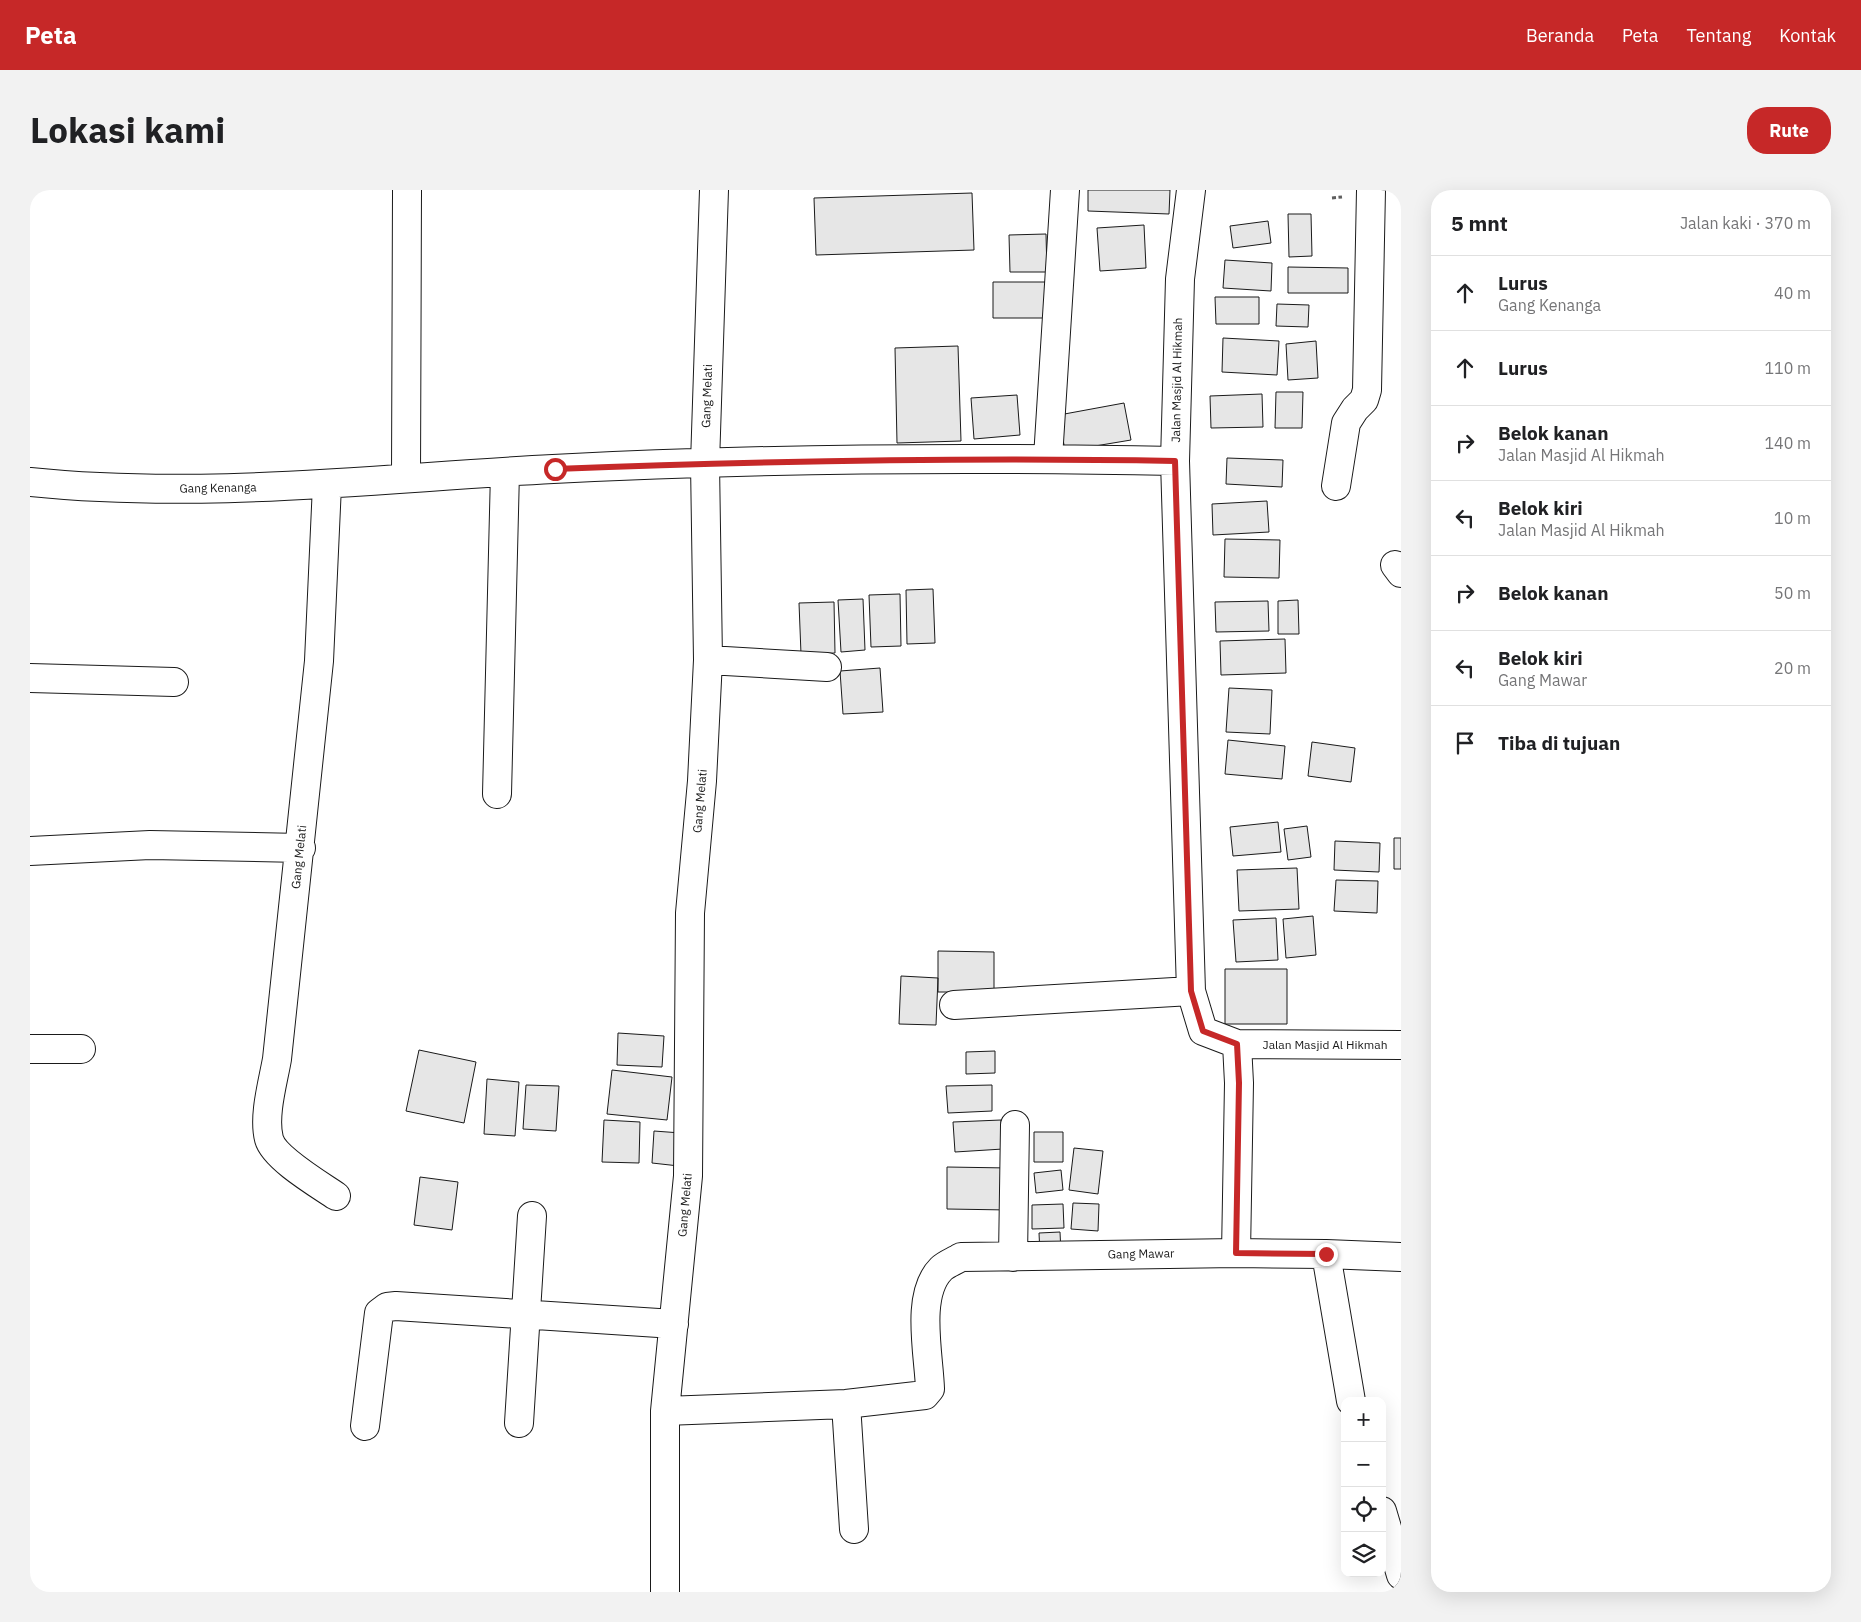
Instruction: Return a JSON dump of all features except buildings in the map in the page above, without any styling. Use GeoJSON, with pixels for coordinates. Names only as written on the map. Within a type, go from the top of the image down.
{"type":"FeatureCollection","features":[{"type":"Feature","properties":{"kind":"street"},"geometry":{"type":"LineString","coordinates":[[406,477],[407,190]]}},
{"type":"Feature","properties":{"kind":"street","name":"Gang Melati"},"geometry":{"type":"LineString","coordinates":[[665,1592],[665,1411],[688,1176],[690,913],[702,781],[708,660],[705,464],[714,190]]}},
{"type":"Feature","properties":{"kind":"street"},"geometry":{"type":"LineString","coordinates":[[1048,458],[1064,190]]}},
{"type":"Feature","properties":{"kind":"street","name":"Jalan Masjid Al Hikmah"},"geometry":{"type":"LineString","coordinates":[[1191,190],[1180,279],[1175,461],[1191,991],[1203,1031],[1237,1044],[1401,1045]]}},
{"type":"Feature","properties":{"kind":"street"},"geometry":{"type":"LineString","coordinates":[[1336,486],[1346,423],[1355,409],[1364,400],[1366,390],[1370,190]]}},
{"type":"Feature","properties":{"kind":"street","name":"Gang Kenanga"},"geometry":{"type":"LineString","coordinates":[[30,482],[71,486],[188,490],[327,485],[406,477],[505,472],[705,464],[1048,458],[1175,461]]}},
{"type":"Feature","properties":{"kind":"street"},"geometry":{"type":"LineString","coordinates":[[497,794],[505,472]]}},
{"type":"Feature","properties":{"kind":"street","name":"Gang Melati"},"geometry":{"type":"LineString","coordinates":[[327,485],[319,661],[301,848],[277,1059],[268,1105],[269,1140],[296,1170],[336,1196]]}},
{"type":"Feature","properties":{"kind":"street"},"geometry":{"type":"LineString","coordinates":[[708,660],[828,667]]}},
{"type":"Feature","properties":{"kind":"street"},"geometry":{"type":"LineString","coordinates":[[30,678],[174,682]]}},
{"type":"Feature","properties":{"kind":"street"},"geometry":{"type":"LineString","coordinates":[[30,851],[150,845],[301,848]]}},
{"type":"Feature","properties":{"kind":"street"},"geometry":{"type":"LineString","coordinates":[[954,1005],[1191,991]]}},
{"type":"Feature","properties":{"kind":"street"},"geometry":{"type":"LineString","coordinates":[[1236,1253],[1239,1083],[1237,1044]]}},
{"type":"Feature","properties":{"kind":"street"},"geometry":{"type":"LineString","coordinates":[[30,1049],[81,1049]]}},
{"type":"Feature","properties":{"kind":"street"},"geometry":{"type":"LineString","coordinates":[[1013,1257],[1015,1125]]}},
{"type":"Feature","properties":{"kind":"street"},"geometry":{"type":"LineString","coordinates":[[519,1423],[524,1315],[532,1216]]}},
{"type":"Feature","properties":{"kind":"street","name":"Gang Mawar"},"geometry":{"type":"LineString","coordinates":[[665,1411],[846,1404],[925,1395],[930,1389],[925,1301],[932,1282],[941,1269],[961,1257],[1236,1253],[1326,1254],[1401,1258]]}},
{"type":"Feature","properties":{"kind":"street"},"geometry":{"type":"LineString","coordinates":[[1326,1254],[1350,1397]]}},
{"type":"Feature","properties":{"kind":"street"},"geometry":{"type":"LineString","coordinates":[[365,1426],[379,1312],[387,1307],[396,1306],[674,1324]]}},
{"type":"Feature","properties":{"kind":"street"},"geometry":{"type":"LineString","coordinates":[[846,1404],[854,1529]]}},
{"type":"Feature","properties":{"kind":"street"},"geometry":{"type":"LineString","coordinates":[[1386,1525],[1401,1575]]}},
{"type":"Feature","properties":{"kind":"route"},"geometry":{"type":"LineString","coordinates":[[555,469],[705,464],[1048,458],[1175,461],[1187,800],[1191,991],[1203,1031],[1213,1037],[1237,1044],[1239,1083],[1236,1253],[1326,1254]]}}]}
